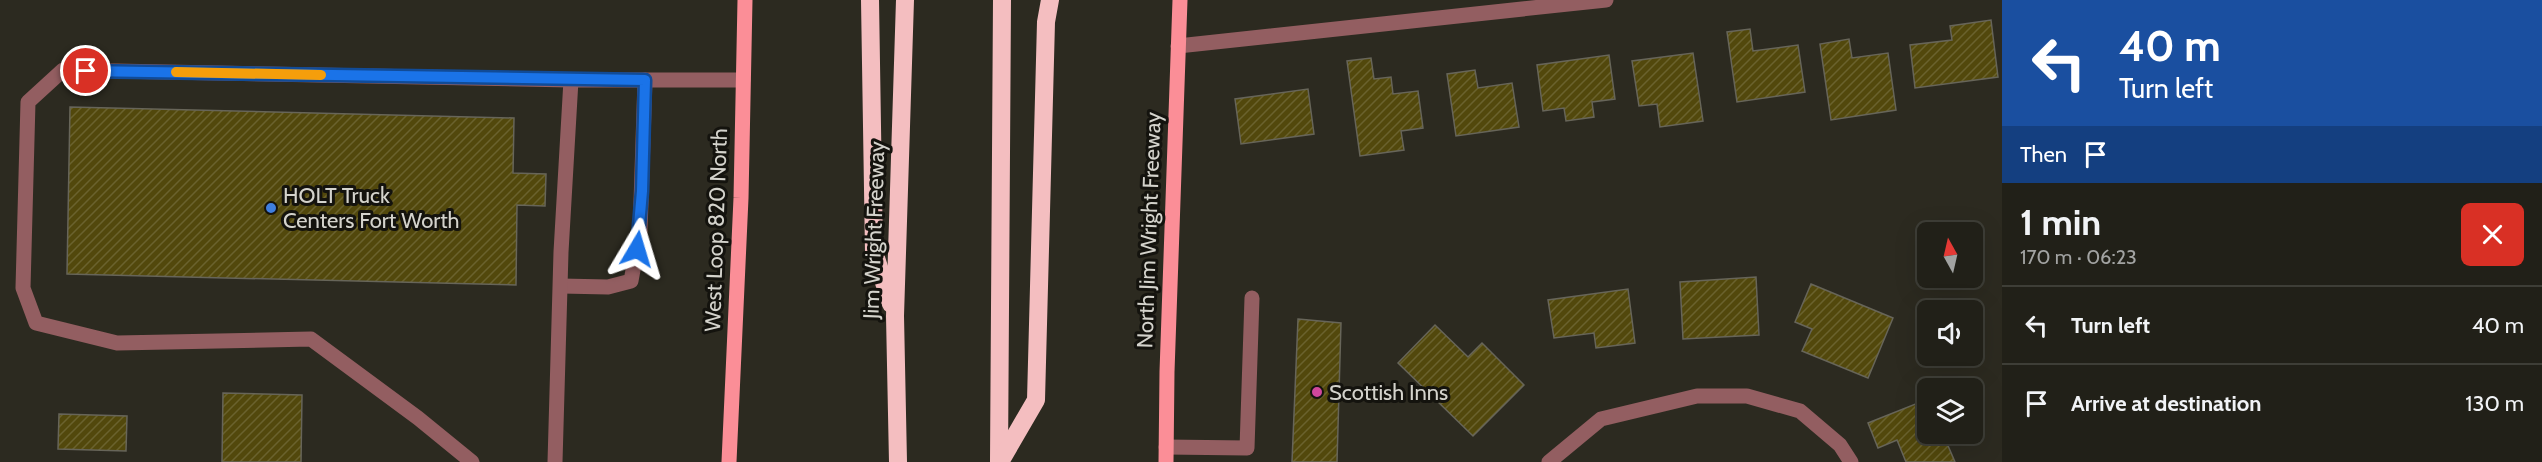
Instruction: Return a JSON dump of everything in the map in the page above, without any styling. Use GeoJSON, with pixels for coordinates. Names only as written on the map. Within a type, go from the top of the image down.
{"type":"FeatureCollection","features":[{"type":"Feature","properties":{"kind":"highway"},"geometry":{"type":"LineString","coordinates":[[870,0],[874,252],[895,316]]}},
{"type":"Feature","properties":{"kind":"highway","name":"Jim Wright Freeway"},"geometry":{"type":"LineString","coordinates":[[898,462],[895,316],[905,0]]}},
{"type":"Feature","properties":{"kind":"highway"},"geometry":{"type":"LineString","coordinates":[[999,462],[1002,0]]}},
{"type":"Feature","properties":{"kind":"highway"},"geometry":{"type":"LineString","coordinates":[[999,462],[1036,400],[1046,34],[1050,0]]}},
{"type":"Feature","properties":{"kind":"main road","name":"West Loop 820 North"},"geometry":{"type":"LineString","coordinates":[[729,462],[741,198],[745,0]]}},
{"type":"Feature","properties":{"kind":"main road","name":"North Jim Wright Freeway"},"geometry":{"type":"LineString","coordinates":[[1166,454],[1180,0]]}},
{"type":"Feature","properties":{"kind":"street"},"geometry":{"type":"LineString","coordinates":[[1178,46],[1606,0]]}},
{"type":"Feature","properties":{"kind":"street"},"geometry":{"type":"LineString","coordinates":[[472,462],[418,418],[311,339],[117,344],[36,323],[23,288],[28,102],[63,70],[571,80],[743,80]]}},
{"type":"Feature","properties":{"kind":"street"},"geometry":{"type":"LineString","coordinates":[[555,462],[571,80]]}},
{"type":"Feature","properties":{"kind":"street"},"geometry":{"type":"LineString","coordinates":[[561,286],[608,287],[630,281],[640,232],[645,80]]}},
{"type":"Feature","properties":{"kind":"street"},"geometry":{"type":"LineString","coordinates":[[1166,454],[1247,455],[1252,298]]}},
{"type":"Feature","properties":{"kind":"street"},"geometry":{"type":"LineString","coordinates":[[1549,462],[1601,419],[1697,396],[1747,396],[1800,411],[1840,445],[1851,462]]}},
{"type":"Feature","properties":{"kind":"building"},"geometry":{"type":"Polygon","coordinates":[[[1991,20],[1998,77],[1915,88],[1910,45],[1952,40],[1950,26],[1991,20]]]}},
{"type":"Feature","properties":{"kind":"building"},"geometry":{"type":"Polygon","coordinates":[[[1750,29],[1753,51],[1798,45],[1805,92],[1737,102],[1727,32],[1750,29]]]}},
{"type":"Feature","properties":{"kind":"building"},"geometry":{"type":"Polygon","coordinates":[[[1849,39],[1852,58],[1888,53],[1896,110],[1831,120],[1820,44],[1849,39]]]}},
{"type":"Feature","properties":{"kind":"building"},"geometry":{"type":"Polygon","coordinates":[[[1693,53],[1703,121],[1660,127],[1657,104],[1639,106],[1632,61],[1693,53]]]}},
{"type":"Feature","properties":{"kind":"building"},"geometry":{"type":"Polygon","coordinates":[[[1609,55],[1615,99],[1592,102],[1594,117],[1566,121],[1564,108],[1543,111],[1537,65],[1609,55]]]}},
{"type":"Feature","properties":{"kind":"building"},"geometry":{"type":"Polygon","coordinates":[[[1371,58],[1374,79],[1391,77],[1393,94],[1418,91],[1423,128],[1401,131],[1404,150],[1360,156],[1347,61],[1371,58]]]}},
{"type":"Feature","properties":{"kind":"building"},"geometry":{"type":"Polygon","coordinates":[[[1475,70],[1478,88],[1512,83],[1519,127],[1456,136],[1447,74],[1475,70]]]}},
{"type":"Feature","properties":{"kind":"building"},"geometry":{"type":"Polygon","coordinates":[[[1308,89],[1314,134],[1241,144],[1235,99],[1308,89]]]}},
{"type":"Feature","properties":{"kind":"building"},"geometry":{"type":"Polygon","coordinates":[[[70,107],[514,118],[513,173],[546,174],[545,206],[517,205],[516,285],[67,274],[70,107]]]}},
{"type":"Feature","properties":{"kind":"building"},"geometry":{"type":"Polygon","coordinates":[[[1756,277],[1759,335],[1683,339],[1680,282],[1756,277]]]}},
{"type":"Feature","properties":{"kind":"building"},"geometry":{"type":"Polygon","coordinates":[[[1811,284],[1893,318],[1868,378],[1802,351],[1812,329],[1795,322],[1811,284]]]}},
{"type":"Feature","properties":{"kind":"building"},"geometry":{"type":"Polygon","coordinates":[[[1628,289],[1635,343],[1596,348],[1594,333],[1554,338],[1548,300],[1628,289]]]}},
{"type":"Feature","properties":{"kind":"building","name":"Scottish Inns"},"geometry":{"type":"Polygon","coordinates":[[[1298,319],[1341,323],[1337,462],[1292,462],[1298,319]]]}},
{"type":"Feature","properties":{"kind":"building"},"geometry":{"type":"Polygon","coordinates":[[[1435,325],[1468,357],[1482,343],[1524,385],[1473,436],[1398,363],[1435,325]]]}},
{"type":"Feature","properties":{"kind":"building"},"geometry":{"type":"Polygon","coordinates":[[[223,393],[302,395],[301,462],[222,462],[223,393]]]}},
{"type":"Feature","properties":{"kind":"building"},"geometry":{"type":"Polygon","coordinates":[[[1917,403],[1917,444],[1947,444],[1955,462],[1906,462],[1897,440],[1878,448],[1868,423],[1917,403]]]}},
{"type":"Feature","properties":{"kind":"building"},"geometry":{"type":"Polygon","coordinates":[[[59,414],[127,416],[126,451],[58,449],[59,414]]]}},
{"type":"Feature","properties":{"kind":"slow traffic"},"geometry":{"type":"LineString","coordinates":[[176,72],[321,75]]}},
{"type":"Feature","properties":{"kind":"place","name":"HOLT Truck Centers Fort Worth"},"geometry":{"type":"Point","coordinates":[271,208]}},
{"type":"Feature","properties":{"kind":"place","name":"Scottish Inns"},"geometry":{"type":"Point","coordinates":[1317,392]}},
{"type":"Feature","properties":{"kind":"route"},"geometry":{"type":"LineString","coordinates":[[86,71],[645,80],[642,191],[637,249]]}}]}
